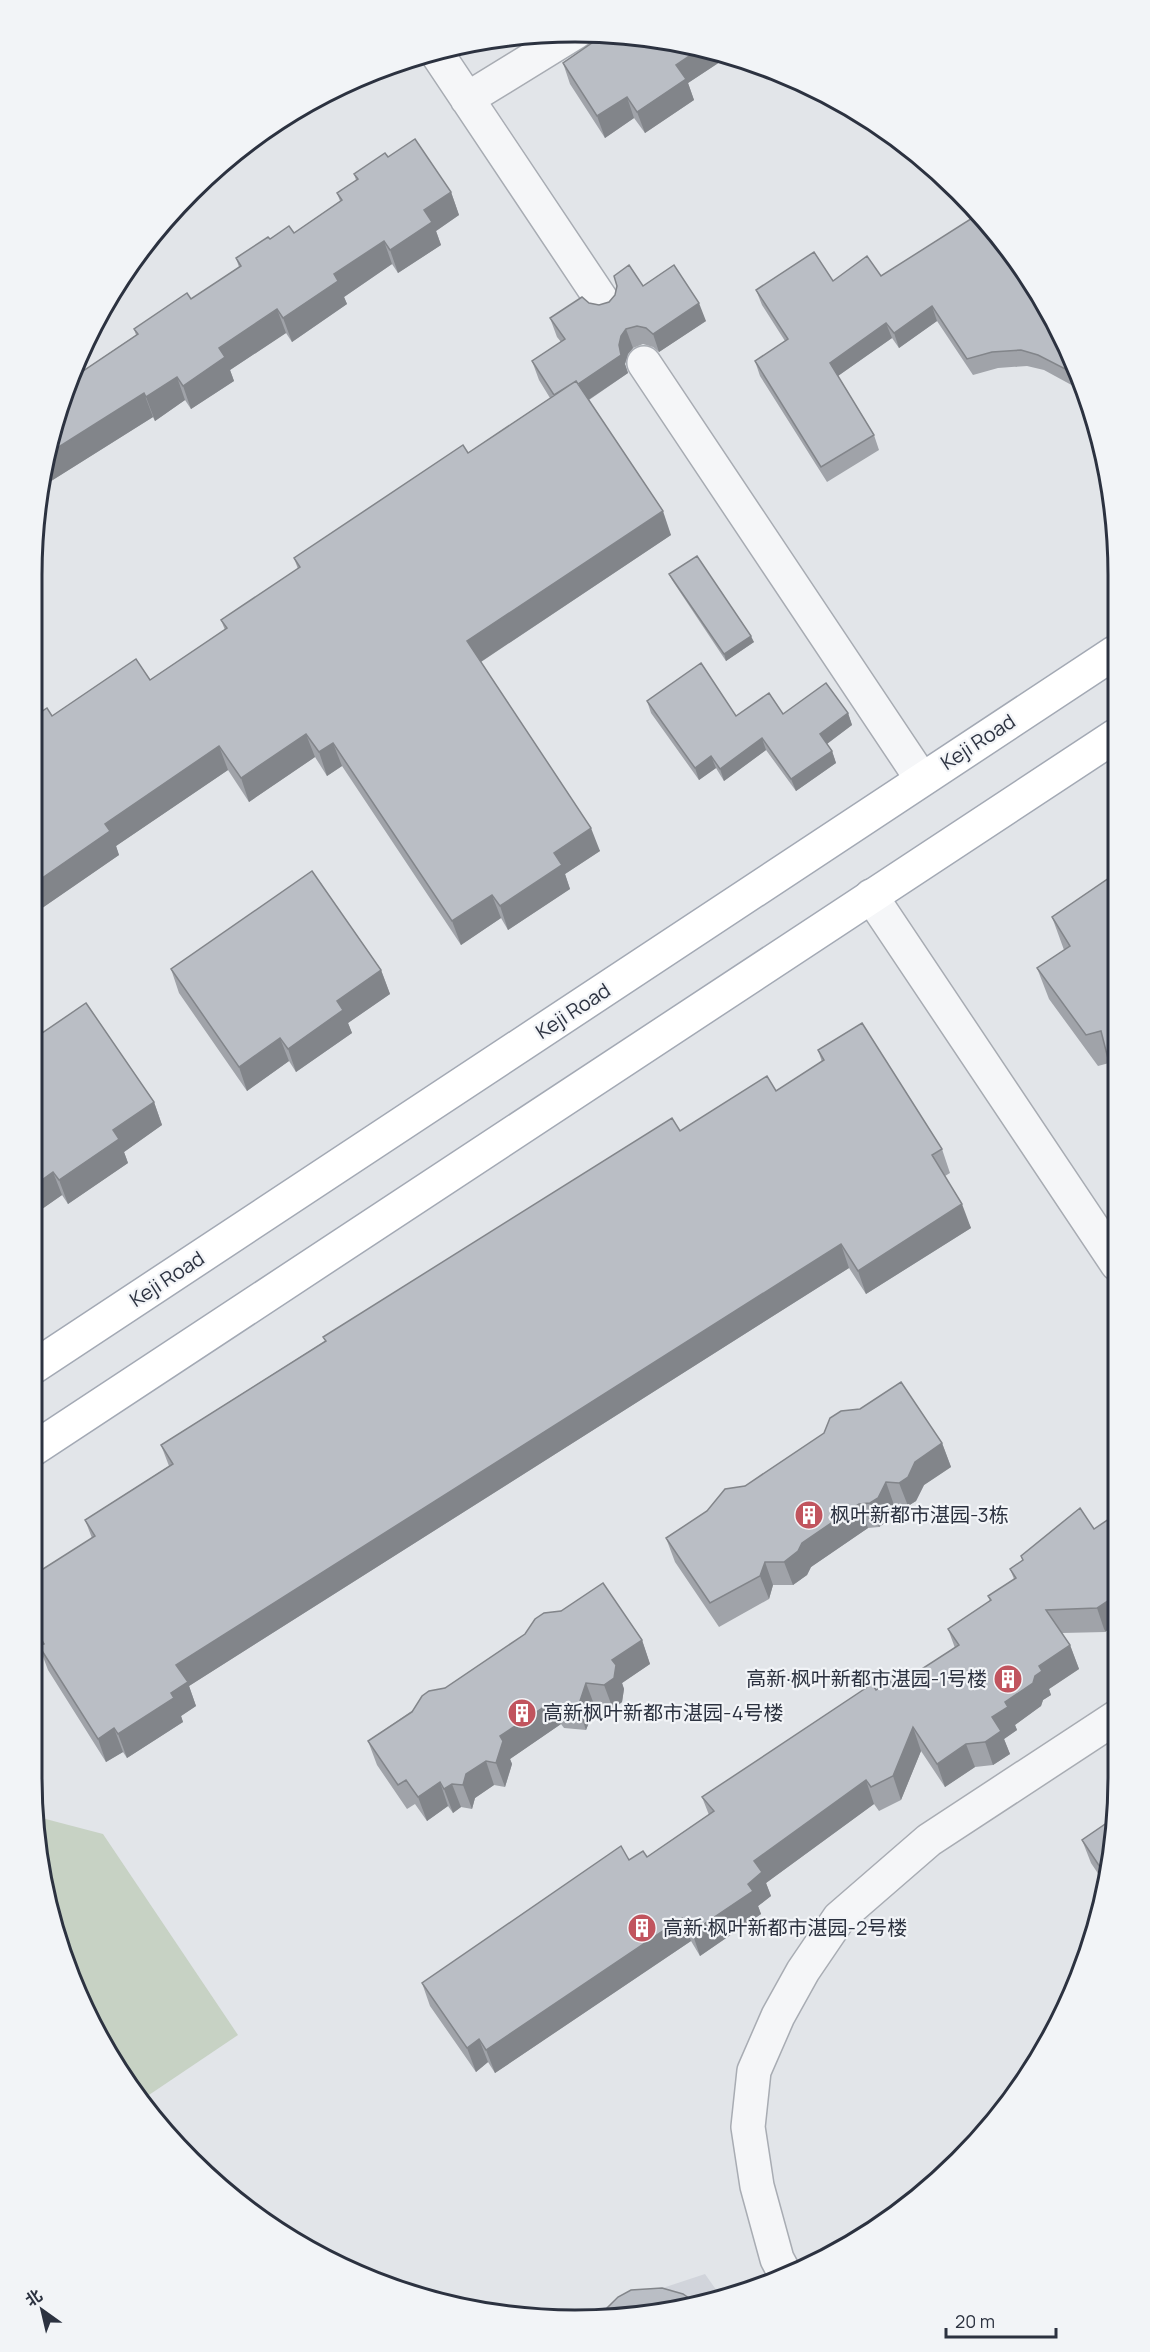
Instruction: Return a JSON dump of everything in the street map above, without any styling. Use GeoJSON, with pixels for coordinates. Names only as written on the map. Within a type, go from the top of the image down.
{"type":"FeatureCollection","features":[{"type":"Feature","properties":{"kind":"main road","name":"Keji Road"},"geometry":{"type":"LineString","coordinates":[[42,1361],[921,778],[1108,657]]}},
{"type":"Feature","properties":{"kind":"main road"},"geometry":{"type":"LineString","coordinates":[[42,1443],[1108,741]]}},
{"type":"Feature","properties":{"kind":"street"},"geometry":{"type":"LineString","coordinates":[[467,99],[559,42]]}},
{"type":"Feature","properties":{"kind":"street"},"geometry":{"type":"LineString","coordinates":[[441,59],[605,305]]}},
{"type":"Feature","properties":{"kind":"street"},"geometry":{"type":"LineString","coordinates":[[644,363],[921,778]]}},
{"type":"Feature","properties":{"kind":"street"},"geometry":{"type":"LineString","coordinates":[[871,896],[1108,1251]]}},
{"type":"Feature","properties":{"kind":"street"},"geometry":{"type":"LineString","coordinates":[[782,2268],[777,2259],[757,2186],[748,2127],[754,2071],[778,2016],[803,1971],[839,1918],[929,1840],[1108,1723]]}},
{"type":"Feature","properties":{"kind":"shaded area"},"geometry":{"type":"Polygon","coordinates":[[[705,2274],[717,2291],[679,2300],[598,2309],[705,2274]]]}},
{"type":"Feature","properties":{"kind":"green space"},"geometry":{"type":"Polygon","coordinates":[[[44,1819],[103,1834],[238,2035],[148,2096],[113,2044],[97,2013],[70,1948],[52,1881],[44,1819]]]}},
{"type":"Feature","properties":{"kind":"building"},"geometry":{"type":"Polygon","coordinates":[[[593,43],[645,47],[691,55],[676,65],[686,79],[637,112],[627,97],[597,116],[563,63],[593,43]]]}},
{"type":"Feature","properties":{"kind":"building"},"geometry":{"type":"Polygon","coordinates":[[[415,139],[451,192],[424,210],[432,222],[390,250],[384,241],[334,274],[338,281],[283,318],[277,309],[219,348],[225,357],[183,386],[177,377],[146,397],[144,393],[57,448],[70,404],[83,371],[138,334],[134,329],[187,293],[191,299],[241,266],[236,258],[289,226],[294,233],[342,200],[337,193],[358,179],[354,174],[385,153],[388,157],[415,139]]]}},
{"type":"Feature","properties":{"kind":"building"},"geometry":{"type":"Polygon","coordinates":[[[971,219],[998,251],[1037,308],[1066,370],[1038,355],[1021,350],[992,352],[967,359],[932,306],[894,333],[886,323],[830,363],[874,435],[821,467],[755,361],[788,339],[756,290],[814,252],[833,281],[867,256],[881,276],[971,219]]]}},
{"type":"Feature","properties":{"kind":"building"},"geometry":{"type":"Polygon","coordinates":[[[629,265],[643,286],[674,265],[699,303],[653,334],[646,328],[637,326],[626,329],[619,345],[621,355],[578,384],[576,381],[554,395],[532,361],[565,339],[550,318],[582,297],[589,303],[599,305],[609,302],[615,295],[617,286],[614,276],[629,265]]]}},
{"type":"Feature","properties":{"kind":"building"},"geometry":{"type":"Polygon","coordinates":[[[576,381],[663,511],[467,641],[591,828],[554,853],[562,865],[500,906],[492,895],[452,921],[333,743],[319,752],[306,734],[241,778],[219,746],[105,824],[110,831],[42,878],[42,711],[47,708],[52,716],[136,659],[150,680],[227,628],[221,620],[300,567],[294,558],[463,445],[468,453],[576,381]]]}},
{"type":"Feature","properties":{"kind":"building"},"geometry":{"type":"Polygon","coordinates":[[[697,556],[751,636],[724,654],[669,574],[697,556]]]}},
{"type":"Feature","properties":{"kind":"building"},"geometry":{"type":"Polygon","coordinates":[[[701,663],[736,716],[769,693],[783,714],[826,683],[848,713],[820,734],[832,751],[791,779],[762,738],[720,769],[711,756],[695,768],[647,701],[701,663]]]}},
{"type":"Feature","properties":{"kind":"building"},"geometry":{"type":"Polygon","coordinates":[[[312,871],[381,970],[337,1001],[343,1010],[288,1049],[280,1038],[239,1067],[171,969],[312,871]]]}},
{"type":"Feature","properties":{"kind":"building"},"geometry":{"type":"Polygon","coordinates":[[[1108,879],[1108,1059],[1101,1031],[1086,1035],[1037,968],[1070,946],[1052,917],[1108,879]]]}},
{"type":"Feature","properties":{"kind":"building"},"geometry":{"type":"Polygon","coordinates":[[[86,1003],[154,1102],[113,1130],[119,1139],[59,1180],[53,1172],[42,1180],[42,1033],[86,1003]]]}},
{"type":"Feature","properties":{"kind":"building"},"geometry":{"type":"Polygon","coordinates":[[[862,1023],[942,1149],[932,1155],[962,1204],[858,1271],[841,1244],[176,1665],[188,1682],[171,1693],[174,1698],[118,1734],[114,1728],[98,1739],[42,1651],[44,1644],[42,1641],[42,1570],[95,1536],[85,1520],[173,1464],[161,1445],[326,1341],[323,1337],[672,1118],[680,1131],[767,1076],[776,1091],[824,1060],[818,1050],[862,1023]]]}},
{"type":"Feature","properties":{"kind":"building","name":"枫叶新都市湛园-3栋"},"geometry":{"type":"Polygon","coordinates":[[[901,1382],[942,1443],[915,1462],[908,1477],[899,1483],[886,1482],[878,1498],[870,1503],[859,1504],[802,1543],[798,1551],[784,1562],[765,1562],[760,1576],[710,1603],[666,1538],[707,1511],[725,1489],[745,1486],[824,1433],[830,1418],[841,1411],[860,1409],[901,1382]]]}},
{"type":"Feature","properties":{"kind":"building"},"geometry":{"type":"Polygon","coordinates":[[[1080,1508],[1094,1529],[1108,1520],[1108,1601],[1097,1608],[1046,1610],[1070,1645],[1039,1666],[1042,1671],[1035,1676],[1033,1683],[1005,1702],[1008,1707],[992,1717],[1001,1731],[985,1742],[966,1744],[937,1764],[913,1727],[893,1776],[871,1787],[866,1780],[754,1861],[762,1872],[748,1884],[753,1891],[692,1932],[682,1918],[486,2050],[479,2039],[467,2048],[422,1983],[621,1846],[629,1860],[643,1851],[647,1857],[714,1811],[702,1797],[872,1684],[876,1690],[890,1681],[894,1687],[959,1645],[948,1629],[991,1600],[988,1596],[1016,1578],[1010,1569],[1023,1560],[1021,1556],[1080,1508]]]}},
{"type":"Feature","properties":{"kind":"building","name":"高新枫叶新都市湛园-4号楼"},"geometry":{"type":"Polygon","coordinates":[[[603,1583],[642,1640],[612,1660],[616,1665],[614,1678],[604,1685],[586,1683],[578,1707],[555,1704],[553,1701],[500,1736],[503,1741],[496,1763],[486,1761],[466,1774],[463,1785],[452,1784],[444,1789],[440,1782],[418,1797],[406,1780],[398,1785],[368,1741],[412,1712],[422,1696],[429,1691],[445,1688],[525,1634],[535,1619],[544,1613],[561,1611],[603,1583]]]}},
{"type":"Feature","properties":{"kind":"building"},"geometry":{"type":"Polygon","coordinates":[[[1106,1824],[1100,1867],[1082,1840],[1106,1824]]]}},
{"type":"Feature","properties":{"kind":"building"},"geometry":{"type":"Polygon","coordinates":[[[662,2288],[688,2298],[606,2309],[618,2297],[631,2290],[662,2288]]]}},
{"type":"Feature","properties":{"kind":"place","name":"枫叶新都市湛园-3栋"},"geometry":{"type":"Point","coordinates":[809,1515]}},
{"type":"Feature","properties":{"kind":"place","name":"高新·枫叶新都市湛园-1号楼"},"geometry":{"type":"Point","coordinates":[1008,1679]}},
{"type":"Feature","properties":{"kind":"place","name":"高新枫叶新都市湛园-4号楼"},"geometry":{"type":"Point","coordinates":[522,1713]}},
{"type":"Feature","properties":{"kind":"place","name":"高新·枫叶新都市湛园-2号楼"},"geometry":{"type":"Point","coordinates":[642,1928]}}]}
